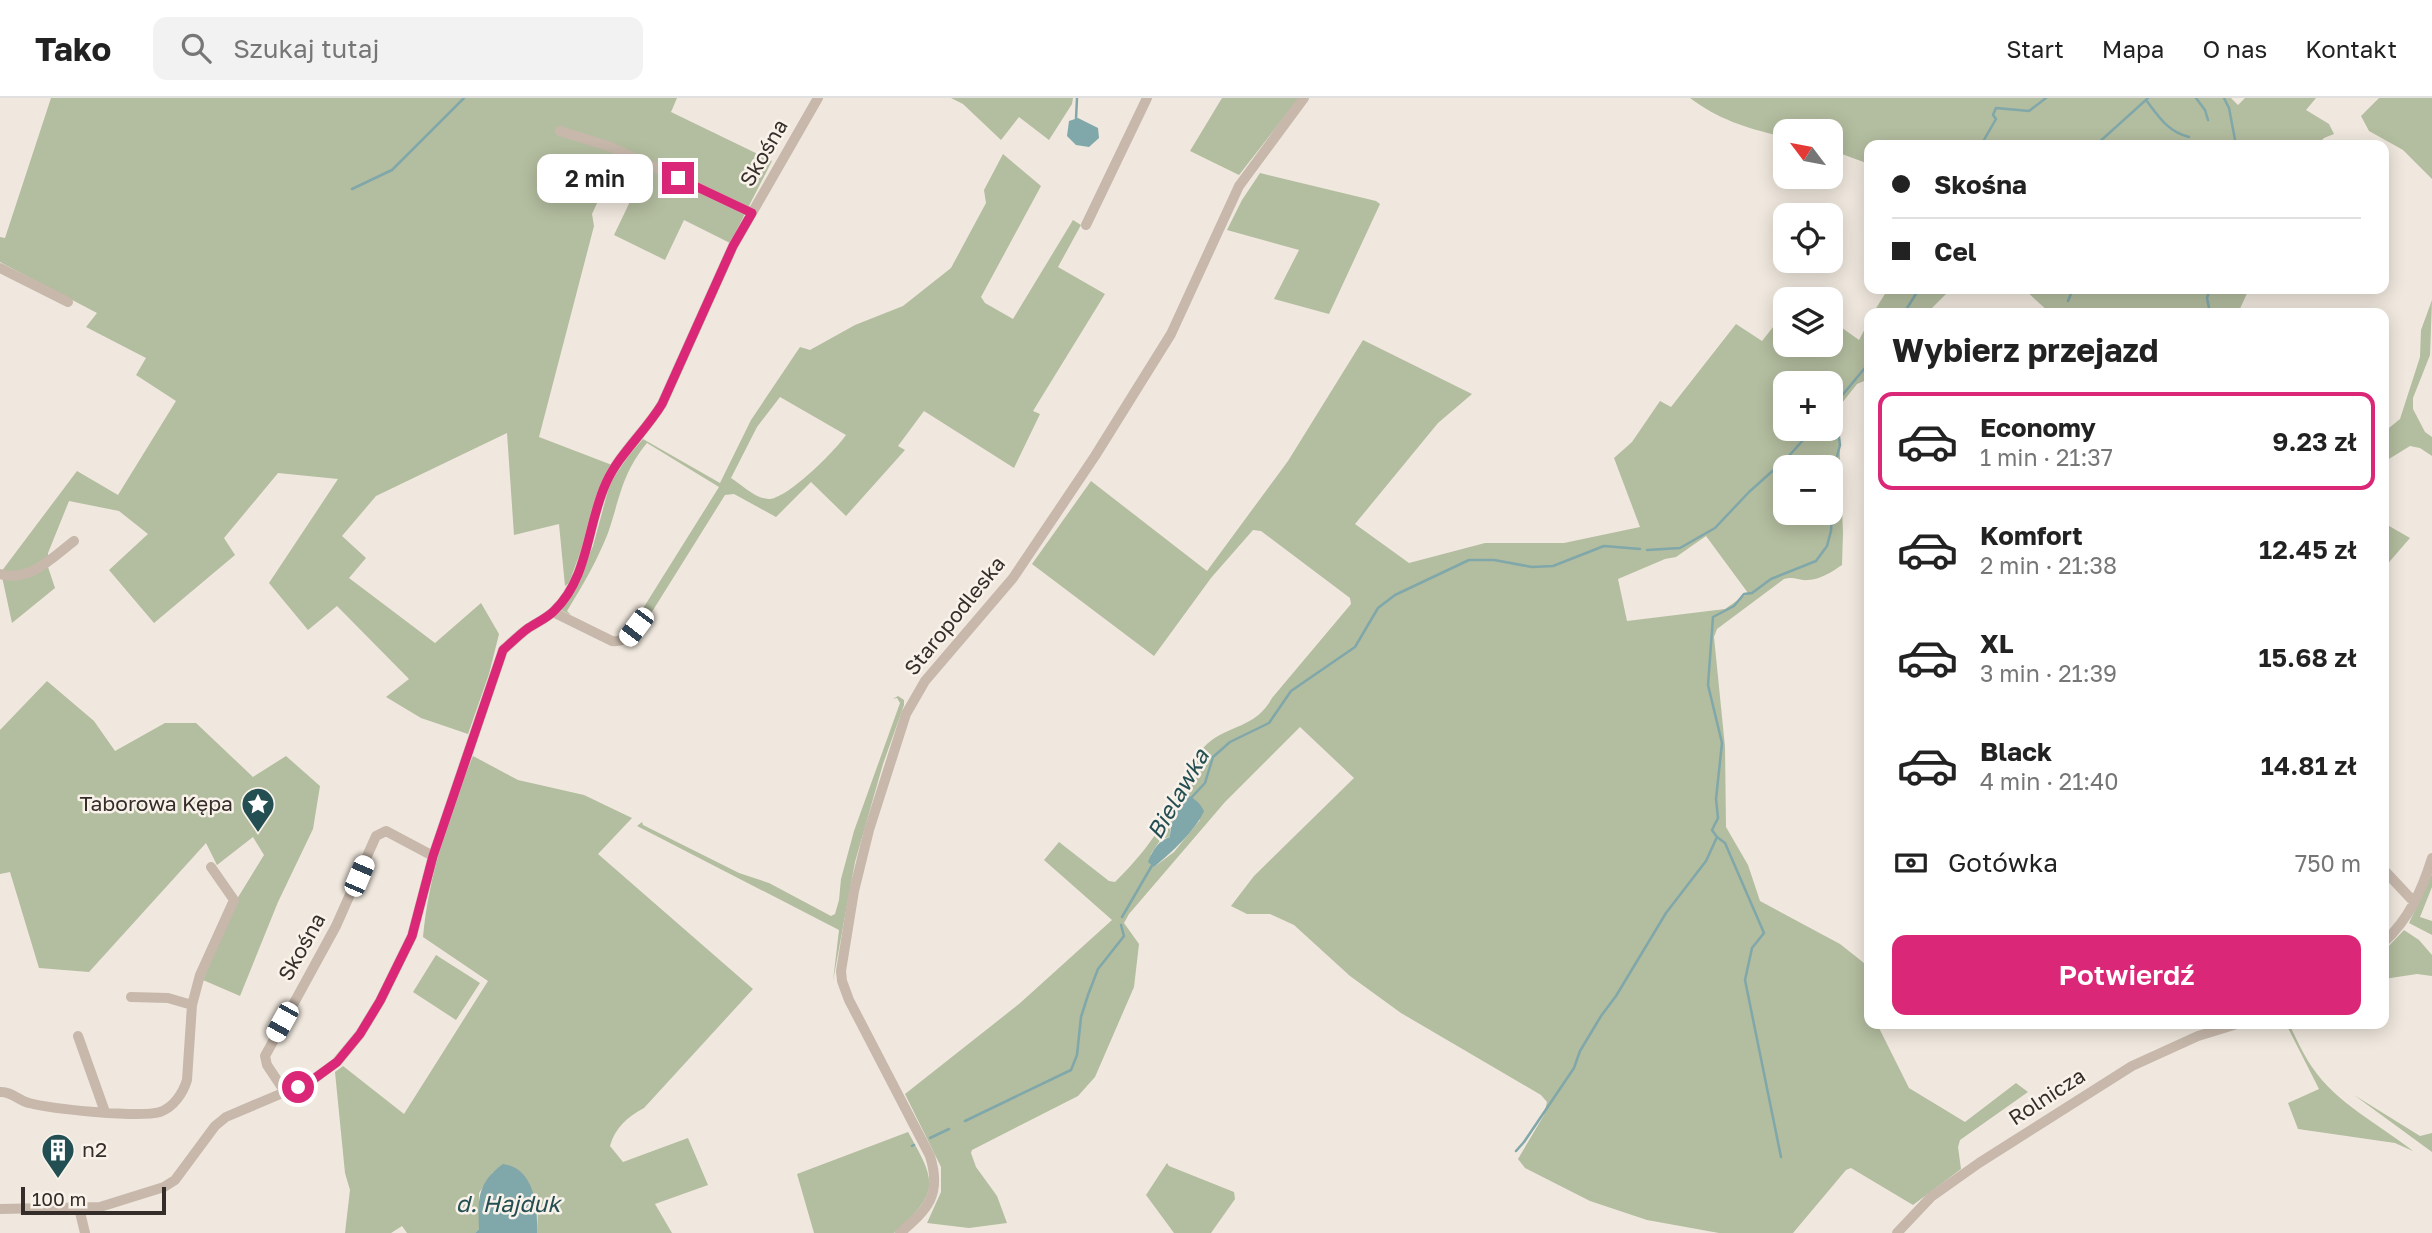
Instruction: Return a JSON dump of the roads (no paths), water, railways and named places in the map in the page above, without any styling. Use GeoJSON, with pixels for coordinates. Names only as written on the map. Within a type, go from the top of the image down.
{"type":"FeatureCollection","features":[{"type":"Feature","properties":{"kind":"street","name":"Skośna"},"geometry":{"type":"LineString","coordinates":[[0,1209],[100,1208],[164,1187],[175,1180],[215,1126],[238,1111],[311,1081],[337,1062],[360,1034],[380,1001],[412,936],[433,856],[503,650],[524,631],[554,612],[573,583],[587,547],[606,482],[615,465],[650,422],[667,394],[733,246],[818,98]]}},
{"type":"Feature","properties":{"kind":"street"},"geometry":{"type":"LineString","coordinates":[[1086,225],[1147,98]]}},
{"type":"Feature","properties":{"kind":"street","name":"Staropodleska"},"geometry":{"type":"LineString","coordinates":[[900,1233],[925,1212],[936,1185],[936,1174],[930,1156],[849,1000],[841,971],[854,891],[869,830],[906,714],[925,681],[1013,578],[1095,456],[1171,334],[1239,186],[1304,98]]}},
{"type":"Feature","properties":{"kind":"street"},"geometry":{"type":"LineString","coordinates":[[560,131],[611,147],[752,213]]}},
{"type":"Feature","properties":{"kind":"street"},"geometry":{"type":"LineString","coordinates":[[0,268],[68,302]]}},
{"type":"Feature","properties":{"kind":"street"},"geometry":{"type":"LineString","coordinates":[[0,574],[21,576],[74,541]]}},
{"type":"Feature","properties":{"kind":"street"},"geometry":{"type":"LineString","coordinates":[[554,612],[618,642],[627,639],[645,615]]}},
{"type":"Feature","properties":{"kind":"street","name":"Skośna"},"geometry":{"type":"LineString","coordinates":[[285,1092],[267,1065],[265,1056],[336,926],[376,836],[386,831],[433,856]]}},
{"type":"Feature","properties":{"kind":"street"},"geometry":{"type":"LineString","coordinates":[[2389,938],[2414,902],[2432,858]]}},
{"type":"Feature","properties":{"kind":"street"},"geometry":{"type":"LineString","coordinates":[[0,1093],[7,1092],[31,1104],[106,1112],[160,1112],[172,1105],[183,1092],[187,1080],[192,1005],[200,975],[234,900],[211,867]]}},
{"type":"Feature","properties":{"kind":"street"},"geometry":{"type":"LineString","coordinates":[[2389,875],[2414,902]]}},
{"type":"Feature","properties":{"kind":"street"},"geometry":{"type":"LineString","coordinates":[[131,997],[168,998],[192,1005]]}},
{"type":"Feature","properties":{"kind":"street","name":"Rolnicza"},"geometry":{"type":"LineString","coordinates":[[1897,1233],[1931,1197],[2132,1066],[2198,1036],[2220,1029]]}},
{"type":"Feature","properties":{"kind":"street"},"geometry":{"type":"LineString","coordinates":[[78,1036],[106,1112]]}},
{"type":"Feature","properties":{"kind":"street"},"geometry":{"type":"LineString","coordinates":[[79,1208],[85,1233]]}},
{"type":"Feature","properties":{"kind":"water"},"geometry":{"type":"Polygon","coordinates":[[[1078,118],[1098,128],[1099,138],[1089,147],[1076,145],[1067,136],[1069,121],[1078,118]]]}},
{"type":"Feature","properties":{"kind":"water"},"geometry":{"type":"Polygon","coordinates":[[[1182,794],[1195,800],[1204,811],[1189,833],[1154,867],[1148,862],[1156,846],[1170,837],[1182,794]]]}},
{"type":"Feature","properties":{"kind":"water","name":"d. Hajduk"},"geometry":{"type":"Polygon","coordinates":[[[503,1164],[514,1167],[528,1181],[537,1212],[537,1233],[475,1233],[479,1229],[481,1192],[488,1178],[503,1164]]]}},
{"type":"Feature","properties":{"kind":"waterway"},"geometry":{"type":"LineString","coordinates":[[352,189],[392,170],[464,98]]}},
{"type":"Feature","properties":{"kind":"waterway"},"geometry":{"type":"LineString","coordinates":[[1076,119],[1077,98]]}},
{"type":"Feature","properties":{"kind":"waterway","name":"Bielawka"},"geometry":{"type":"LineString","coordinates":[[1984,140],[1996,119],[1993,115],[1996,108],[2029,111],[2046,98]]}},
{"type":"Feature","properties":{"kind":"waterway"},"geometry":{"type":"LineString","coordinates":[[2102,140],[2148,98]]}},
{"type":"Feature","properties":{"kind":"waterway"},"geometry":{"type":"LineString","coordinates":[[2196,98],[2205,110],[2208,120]]}},
{"type":"Feature","properties":{"kind":"waterway"},"geometry":{"type":"LineString","coordinates":[[2224,98],[2229,108],[2235,140]]}},
{"type":"Feature","properties":{"kind":"waterway"},"geometry":{"type":"LineString","coordinates":[[2146,100],[2170,128],[2189,137]]}},
{"type":"Feature","properties":{"kind":"waterway","name":"Bielawka"},"geometry":{"type":"LineString","coordinates":[[1907,308],[1916,294]]}},
{"type":"Feature","properties":{"kind":"waterway"},"geometry":{"type":"LineString","coordinates":[[2068,301],[2071,294]]}},
{"type":"Feature","properties":{"kind":"waterway"},"geometry":{"type":"LineString","coordinates":[[2208,294],[2209,308]]}},
{"type":"Feature","properties":{"kind":"waterway","name":"Bielawka"},"geometry":{"type":"LineString","coordinates":[[1843,394],[1864,369]]}},
{"type":"Feature","properties":{"kind":"waterway","name":"Bielawka"},"geometry":{"type":"LineString","coordinates":[[1647,550],[1680,548],[1715,528],[1802,441]]}},
{"type":"Feature","properties":{"kind":"waterway"},"geometry":{"type":"LineString","coordinates":[[1516,1151],[1574,1068],[1580,1051],[1601,1016],[1666,913],[1706,861],[1717,837],[1712,830],[1718,818],[1716,799],[1722,743],[1708,685],[1713,617],[1734,606],[1744,594],[1752,593],[1771,579],[1816,561],[1827,546],[1831,531],[1835,464],[1840,441]]}},
{"type":"Feature","properties":{"kind":"waterway","name":"Bielawka"},"geometry":{"type":"LineString","coordinates":[[1190,799],[1205,783],[1213,757],[1230,742],[1269,723],[1291,691],[1355,647],[1378,608],[1395,595],[1469,560],[1494,560],[1532,567],[1553,566],[1604,546],[1640,549]]}},
{"type":"Feature","properties":{"kind":"waterway"},"geometry":{"type":"LineString","coordinates":[[1717,837],[1725,843],[1764,933],[1752,948],[1745,980],[1781,1157]]}},
{"type":"Feature","properties":{"kind":"waterway","name":"Bielawka"},"geometry":{"type":"LineString","coordinates":[[1122,917],[1154,862]]}},
{"type":"Feature","properties":{"kind":"waterway","name":"Bielawka"},"geometry":{"type":"LineString","coordinates":[[965,1121],[1071,1070],[1077,1055],[1081,1017],[1088,995],[1098,969],[1124,936],[1121,925]]}},
{"type":"Feature","properties":{"kind":"waterway","name":"Bielawka"},"geometry":{"type":"LineString","coordinates":[[930,1138],[949,1129]]}},
{"type":"Feature","properties":{"kind":"place","name":"Taborowa Kępa"},"geometry":{"type":"Point","coordinates":[258,834]}},
{"type":"Feature","properties":{"kind":"place","name":"n2"},"geometry":{"type":"Point","coordinates":[58,1180]}}]}
